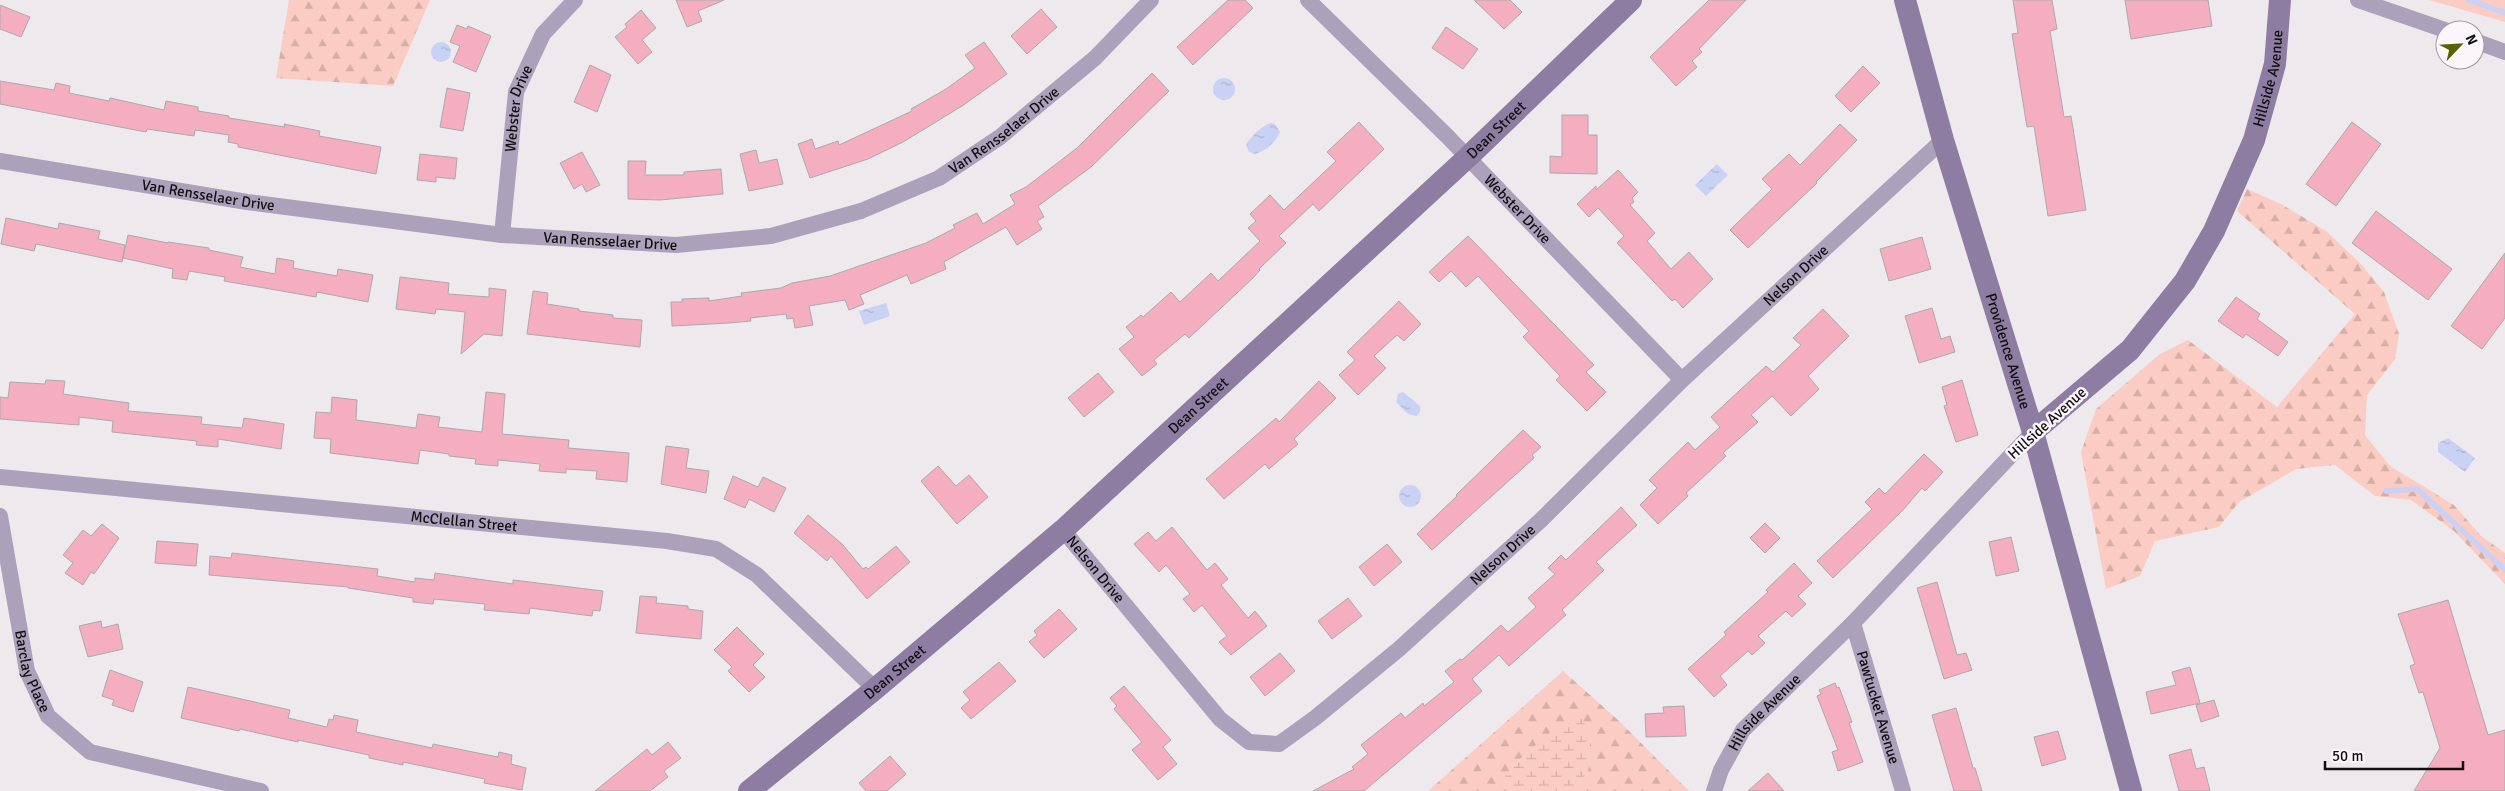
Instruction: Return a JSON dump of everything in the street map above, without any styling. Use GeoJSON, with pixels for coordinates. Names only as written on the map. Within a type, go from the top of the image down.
{"type":"FeatureCollection","features":[{"type":"Feature","properties":{"kind":"street","name":"Webster Drive"},"geometry":{"type":"LineString","coordinates":[[502,236],[516,92],[544,34],[575,0]]}},
{"type":"Feature","properties":{"kind":"street","name":"Van Rensselaer Drive"},"geometry":{"type":"LineString","coordinates":[[0,161],[247,202],[502,236],[676,245],[771,236],[861,211],[939,178],[1000,137],[1095,58],[1151,0]]}},
{"type":"Feature","properties":{"kind":"street","name":"Webster Drive"},"geometry":{"type":"LineString","coordinates":[[1308,0],[1468,157],[1682,380]]}},
{"type":"Feature","properties":{"kind":"street","name":"Dean Street"},"geometry":{"type":"LineString","coordinates":[[749,791],[875,689],[1063,530],[1468,157],[1631,0]]}},
{"type":"Feature","properties":{"kind":"street","name":"Providence Avenue"},"geometry":{"type":"LineString","coordinates":[[1905,0],[1943,140],[2033,432],[2130,791]]}},
{"type":"Feature","properties":{"kind":"street","name":"Hillside Avenue"},"geometry":{"type":"LineString","coordinates":[[1714,791],[1722,770],[1743,730],[1853,623],[2033,432],[2130,350],[2185,281],[2204,248],[2254,140],[2275,64],[2280,0]]}},
{"type":"Feature","properties":{"kind":"street"},"geometry":{"type":"LineString","coordinates":[[2358,0],[2435,27]]}},
{"type":"Feature","properties":{"kind":"street"},"geometry":{"type":"LineString","coordinates":[[2485,45],[2505,52]]}},
{"type":"Feature","properties":{"kind":"street","name":"Nelson Drive"},"geometry":{"type":"LineString","coordinates":[[1063,530],[1220,719],[1249,742],[1279,744],[1315,718],[1399,649],[1541,520],[1682,380],[1943,140]]}},
{"type":"Feature","properties":{"kind":"street","name":"McClellan Street"},"geometry":{"type":"LineString","coordinates":[[0,477],[667,541],[716,549],[757,574],[875,689]]}},
{"type":"Feature","properties":{"kind":"street","name":"Barclay Place"},"geometry":{"type":"LineString","coordinates":[[0,516],[28,671],[48,716],[90,752],[261,791]]}},
{"type":"Feature","properties":{"kind":"street","name":"Pawtucket Avenue"},"geometry":{"type":"LineString","coordinates":[[1853,623],[1903,791]]}},
{"type":"Feature","properties":{"kind":"green space"},"geometry":{"type":"Polygon","coordinates":[[[289,0],[430,0],[393,86],[276,78],[289,0]]]}},
{"type":"Feature","properties":{"kind":"green space"},"geometry":{"type":"Polygon","coordinates":[[[2429,0],[2505,0],[2505,22],[2429,0]]]}},
{"type":"Feature","properties":{"kind":"green space"},"geometry":{"type":"Polygon","coordinates":[[[2247,189],[2281,204],[2326,231],[2361,264],[2384,292],[2399,334],[2395,359],[2367,395],[2365,435],[2390,466],[2454,505],[2481,536],[2505,553],[2505,584],[2454,531],[2411,500],[2375,496],[2335,465],[2296,469],[2239,502],[2219,527],[2155,541],[2140,576],[2106,589],[2081,452],[2096,409],[2160,354],[2188,340],[2277,407],[2355,314],[2237,211],[2247,189]]]}},
{"type":"Feature","properties":{"kind":"green space"},"geometry":{"type":"Polygon","coordinates":[[[1563,671],[1618,720],[1689,791],[1573,791],[1588,771],[1590,735],[1562,739],[1533,749],[1505,777],[1507,791],[1428,791],[1563,671]]]}},
{"type":"Feature","properties":{"kind":"green space"},"geometry":{"type":"Polygon","coordinates":[[[1579,713],[1590,735],[1588,771],[1573,791],[1507,791],[1505,777],[1512,769],[1549,733],[1579,713]]]}},
{"type":"Feature","properties":{"kind":"water"},"geometry":{"type":"Polygon","coordinates":[[[437,42],[445,42],[451,48],[451,56],[445,62],[437,62],[431,56],[431,48],[437,42]]]}},
{"type":"Feature","properties":{"kind":"water"},"geometry":{"type":"Polygon","coordinates":[[[1220,78],[1228,78],[1235,85],[1235,93],[1228,100],[1220,100],[1213,93],[1213,85],[1220,78]]]}},
{"type":"Feature","properties":{"kind":"water"},"geometry":{"type":"Polygon","coordinates":[[[1271,123],[1275,124],[1280,132],[1276,140],[1259,153],[1249,152],[1246,144],[1261,128],[1271,123]]]}},
{"type":"Feature","properties":{"kind":"water"},"geometry":{"type":"Polygon","coordinates":[[[1717,164],[1728,175],[1706,196],[1695,185],[1717,164]]]}},
{"type":"Feature","properties":{"kind":"water"},"geometry":{"type":"Polygon","coordinates":[[[886,303],[890,316],[864,325],[859,311],[886,303]]]}},
{"type":"Feature","properties":{"kind":"water"},"geometry":{"type":"Polygon","coordinates":[[[1403,392],[1420,406],[1420,412],[1416,416],[1408,414],[1396,402],[1398,394],[1403,392]]]}},
{"type":"Feature","properties":{"kind":"water"},"geometry":{"type":"Polygon","coordinates":[[[2448,438],[2475,458],[2465,472],[2438,452],[2438,443],[2448,438]]]}},
{"type":"Feature","properties":{"kind":"water"},"geometry":{"type":"Polygon","coordinates":[[[1410,485],[1418,488],[1421,496],[1418,504],[1410,507],[1402,504],[1399,496],[1402,488],[1410,485]]]}},
{"type":"Feature","properties":{"kind":"building"},"geometry":{"type":"Polygon","coordinates":[[[676,0],[724,0],[698,11],[702,21],[687,27],[676,0]]]}},
{"type":"Feature","properties":{"kind":"building"},"geometry":{"type":"Polygon","coordinates":[[[1228,0],[1245,0],[1253,8],[1193,65],[1177,47],[1228,0]]]}},
{"type":"Feature","properties":{"kind":"building"},"geometry":{"type":"Polygon","coordinates":[[[1474,0],[1510,0],[1522,12],[1504,29],[1474,0]]]}},
{"type":"Feature","properties":{"kind":"building"},"geometry":{"type":"Polygon","coordinates":[[[1709,0],[1746,0],[1699,49],[1702,52],[1692,61],[1697,67],[1676,86],[1650,57],[1709,0]]]}},
{"type":"Feature","properties":{"kind":"building"},"geometry":{"type":"Polygon","coordinates":[[[2013,0],[2052,0],[2057,29],[2050,31],[2064,117],[2071,116],[2086,210],[2048,216],[2034,126],[2027,127],[2012,34],[2018,33],[2013,0]]]}},
{"type":"Feature","properties":{"kind":"building"},"geometry":{"type":"Polygon","coordinates":[[[2125,0],[2208,0],[2212,26],[2131,39],[2125,0]]]}},
{"type":"Feature","properties":{"kind":"building"},"geometry":{"type":"Polygon","coordinates":[[[0,5],[30,17],[21,37],[0,29],[0,5]]]}},
{"type":"Feature","properties":{"kind":"building"},"geometry":{"type":"Polygon","coordinates":[[[1041,9],[1057,27],[1027,54],[1011,36],[1041,9]]]}},
{"type":"Feature","properties":{"kind":"building"},"geometry":{"type":"Polygon","coordinates":[[[641,10],[656,28],[642,40],[652,52],[638,64],[615,37],[627,27],[625,24],[641,10]]]}},
{"type":"Feature","properties":{"kind":"building"},"geometry":{"type":"Polygon","coordinates":[[[457,25],[467,29],[468,26],[491,36],[476,72],[453,62],[460,46],[450,42],[457,25]]]}},
{"type":"Feature","properties":{"kind":"building"},"geometry":{"type":"Polygon","coordinates":[[[1446,27],[1478,49],[1463,69],[1432,48],[1446,27]]]}},
{"type":"Feature","properties":{"kind":"building"},"geometry":{"type":"Polygon","coordinates":[[[984,42],[1007,74],[962,106],[903,142],[868,159],[810,178],[798,144],[812,139],[815,149],[838,141],[839,145],[912,111],[911,109],[946,89],[975,68],[965,55],[984,42]]]}},
{"type":"Feature","properties":{"kind":"building"},"geometry":{"type":"Polygon","coordinates":[[[590,65],[611,75],[597,112],[574,102],[590,65]]]}},
{"type":"Feature","properties":{"kind":"building"},"geometry":{"type":"Polygon","coordinates":[[[1863,66],[1880,83],[1851,112],[1835,96],[1863,66]]]}},
{"type":"Feature","properties":{"kind":"building"},"geometry":{"type":"Polygon","coordinates":[[[1152,73],[1169,91],[1091,167],[1038,206],[1044,217],[1037,221],[1042,229],[1017,245],[1006,227],[944,262],[946,269],[911,284],[907,275],[860,295],[864,304],[849,310],[845,300],[809,306],[813,325],[795,328],[793,318],[787,319],[786,314],[750,318],[751,321],[672,326],[671,302],[682,302],[682,299],[709,298],[709,301],[742,296],[741,293],[781,288],[792,283],[830,276],[926,243],[955,228],[953,225],[977,213],[983,224],[1015,204],[1010,195],[1026,187],[1077,148],[1152,73]]]}},
{"type":"Feature","properties":{"kind":"building"},"geometry":{"type":"Polygon","coordinates":[[[0,81],[54,90],[56,83],[70,86],[69,93],[109,101],[110,98],[164,110],[166,101],[198,107],[198,111],[229,116],[229,118],[285,127],[284,124],[320,131],[319,136],[381,147],[376,174],[238,147],[238,144],[228,142],[229,135],[195,130],[194,136],[147,129],[146,132],[0,104],[0,81]]]}},
{"type":"Feature","properties":{"kind":"building"},"geometry":{"type":"Polygon","coordinates":[[[447,88],[470,93],[463,131],[440,127],[447,88]]]}},
{"type":"Feature","properties":{"kind":"building"},"geometry":{"type":"Polygon","coordinates":[[[1562,115],[1588,115],[1588,135],[1597,135],[1597,174],[1550,173],[1550,156],[1562,157],[1562,115]]]}},
{"type":"Feature","properties":{"kind":"building"},"geometry":{"type":"Polygon","coordinates":[[[1359,122],[1384,149],[1319,211],[1313,204],[1279,236],[1286,243],[1259,269],[1253,278],[1189,338],[1185,334],[1154,360],[1157,364],[1142,376],[1119,349],[1134,337],[1126,327],[1141,315],[1143,317],[1171,292],[1180,302],[1211,273],[1218,281],[1260,241],[1248,228],[1256,221],[1250,214],[1270,195],[1284,210],[1336,161],[1327,152],[1359,122]]]}},
{"type":"Feature","properties":{"kind":"building"},"geometry":{"type":"Polygon","coordinates":[[[2352,122],[2381,144],[2336,206],[2306,184],[2352,122]]]}},
{"type":"Feature","properties":{"kind":"building"},"geometry":{"type":"Polygon","coordinates":[[[1840,124],[1857,140],[1817,183],[1748,248],[1730,230],[1772,189],[1762,179],[1789,154],[1800,165],[1840,124]]]}},
{"type":"Feature","properties":{"kind":"building"},"geometry":{"type":"Polygon","coordinates":[[[756,150],[759,163],[777,159],[783,184],[749,191],[740,154],[756,150]]]}},
{"type":"Feature","properties":{"kind":"building"},"geometry":{"type":"Polygon","coordinates":[[[582,152],[600,185],[586,192],[582,184],[574,189],[560,163],[582,152]]]}},
{"type":"Feature","properties":{"kind":"building"},"geometry":{"type":"Polygon","coordinates":[[[420,154],[457,158],[455,179],[436,177],[436,182],[417,180],[420,154]]]}},
{"type":"Feature","properties":{"kind":"building"},"geometry":{"type":"Polygon","coordinates":[[[628,161],[646,161],[645,175],[684,175],[684,172],[721,169],[723,194],[660,200],[628,199],[628,161]]]}},
{"type":"Feature","properties":{"kind":"building"},"geometry":{"type":"Polygon","coordinates":[[[1618,170],[1638,192],[1632,198],[1634,202],[1630,205],[1655,233],[1647,241],[1671,269],[1689,252],[1713,279],[1683,308],[1675,299],[1672,301],[1617,243],[1624,236],[1598,208],[1589,217],[1577,204],[1596,186],[1596,190],[1618,170]]]}},
{"type":"Feature","properties":{"kind":"building"},"geometry":{"type":"Polygon","coordinates":[[[2376,211],[2452,269],[2428,300],[2352,243],[2376,211]]]}},
{"type":"Feature","properties":{"kind":"building"},"geometry":{"type":"Polygon","coordinates":[[[6,218],[58,229],[59,223],[100,231],[98,239],[125,245],[122,262],[36,244],[34,251],[1,244],[6,218]]]}},
{"type":"Feature","properties":{"kind":"building"},"geometry":{"type":"Polygon","coordinates":[[[128,235],[168,243],[209,248],[209,250],[243,257],[240,267],[275,274],[277,258],[294,261],[293,268],[337,276],[338,269],[373,275],[368,302],[317,292],[316,297],[224,281],[225,277],[189,271],[187,280],[172,278],[173,269],[123,258],[128,235]]]}},
{"type":"Feature","properties":{"kind":"building"},"geometry":{"type":"Polygon","coordinates":[[[1468,236],[1594,365],[1586,372],[1606,392],[1587,411],[1556,380],[1560,376],[1523,337],[1529,331],[1478,276],[1466,287],[1451,271],[1439,282],[1429,272],[1468,236]]]}},
{"type":"Feature","properties":{"kind":"building"},"geometry":{"type":"Polygon","coordinates":[[[1922,237],[1931,269],[1889,281],[1880,249],[1922,237]]]}},
{"type":"Feature","properties":{"kind":"building"},"geometry":{"type":"Polygon","coordinates":[[[2505,253],[2505,318],[2482,349],[2451,326],[2505,253]]]}},
{"type":"Feature","properties":{"kind":"building"},"geometry":{"type":"Polygon","coordinates":[[[400,277],[449,283],[448,294],[489,297],[489,288],[506,290],[502,336],[484,334],[461,354],[465,312],[436,309],[435,314],[396,309],[400,277]]]}},
{"type":"Feature","properties":{"kind":"building"},"geometry":{"type":"Polygon","coordinates":[[[533,291],[548,293],[547,304],[579,309],[579,311],[613,315],[613,318],[642,320],[640,347],[527,334],[533,291]]]}},
{"type":"Feature","properties":{"kind":"building"},"geometry":{"type":"Polygon","coordinates":[[[2236,297],[2260,314],[2257,319],[2288,342],[2278,356],[2246,334],[2243,338],[2218,321],[2236,297]]]}},
{"type":"Feature","properties":{"kind":"building"},"geometry":{"type":"Polygon","coordinates":[[[1399,301],[1421,324],[1404,341],[1397,335],[1374,356],[1386,368],[1358,395],[1339,375],[1355,360],[1347,352],[1399,301]]]}},
{"type":"Feature","properties":{"kind":"building"},"geometry":{"type":"Polygon","coordinates":[[[1932,308],[1941,339],[1950,336],[1955,352],[1919,363],[1905,316],[1932,308]]]}},
{"type":"Feature","properties":{"kind":"building"},"geometry":{"type":"Polygon","coordinates":[[[1823,309],[1849,336],[1808,376],[1819,389],[1791,416],[1772,396],[1751,415],[1758,422],[1723,453],[1726,456],[1686,493],[1688,496],[1658,524],[1640,505],[1657,488],[1649,480],[1688,442],[1695,450],[1720,427],[1711,417],[1766,366],[1773,372],[1801,345],[1793,338],[1823,309]]]}},
{"type":"Feature","properties":{"kind":"building"},"geometry":{"type":"Polygon","coordinates":[[[1098,373],[1114,392],[1084,417],[1068,398],[1098,373]]]}},
{"type":"Feature","properties":{"kind":"building"},"geometry":{"type":"Polygon","coordinates":[[[46,380],[65,381],[63,394],[129,403],[128,411],[202,417],[201,424],[242,428],[244,418],[284,424],[281,449],[218,439],[218,447],[196,445],[197,441],[112,432],[113,421],[79,417],[79,425],[0,419],[0,397],[8,398],[10,382],[45,384],[46,380]]]}},
{"type":"Feature","properties":{"kind":"building"},"geometry":{"type":"Polygon","coordinates":[[[1962,380],[1978,435],[1956,442],[1944,406],[1947,405],[1942,387],[1962,380]]]}},
{"type":"Feature","properties":{"kind":"building"},"geometry":{"type":"Polygon","coordinates":[[[1319,381],[1336,398],[1294,439],[1298,444],[1269,469],[1265,464],[1224,499],[1206,479],[1276,418],[1279,422],[1319,381]]]}},
{"type":"Feature","properties":{"kind":"building"},"geometry":{"type":"Polygon","coordinates":[[[486,392],[505,394],[502,434],[569,440],[568,448],[629,453],[627,482],[596,479],[597,471],[566,469],[566,473],[539,471],[540,464],[498,460],[498,466],[475,464],[476,459],[420,450],[418,464],[330,453],[331,439],[314,438],[316,412],[331,413],[332,397],[357,400],[356,420],[416,428],[418,414],[440,417],[438,427],[482,432],[486,392]]]}},
{"type":"Feature","properties":{"kind":"building"},"geometry":{"type":"Polygon","coordinates":[[[1523,430],[1541,447],[1532,455],[1534,458],[1432,550],[1417,534],[1523,430]]]}},
{"type":"Feature","properties":{"kind":"building"},"geometry":{"type":"Polygon","coordinates":[[[666,446],[689,449],[686,468],[709,471],[706,493],[661,484],[666,446]]]}},
{"type":"Feature","properties":{"kind":"building"},"geometry":{"type":"Polygon","coordinates":[[[1924,454],[1943,472],[1925,491],[1922,488],[1902,511],[1833,578],[1817,561],[1872,509],[1865,502],[1879,488],[1885,494],[1924,454]]]}},
{"type":"Feature","properties":{"kind":"building"},"geometry":{"type":"Polygon","coordinates":[[[938,466],[956,486],[969,475],[988,497],[957,524],[921,481],[938,466]]]}},
{"type":"Feature","properties":{"kind":"building"},"geometry":{"type":"Polygon","coordinates":[[[733,476],[758,487],[763,477],[786,488],[774,512],[749,499],[745,508],[724,499],[733,476]]]}},
{"type":"Feature","properties":{"kind":"building"},"geometry":{"type":"Polygon","coordinates":[[[1621,507],[1637,525],[1596,562],[1604,570],[1562,610],[1566,615],[1509,666],[1499,655],[1472,679],[1482,691],[1364,791],[1313,791],[1354,769],[1352,767],[1368,754],[1361,745],[1401,713],[1405,718],[1423,703],[1424,706],[1454,682],[1445,671],[1460,659],[1462,660],[1501,625],[1508,632],[1536,607],[1528,598],[1555,574],[1548,568],[1561,555],[1566,560],[1621,507]]]}},
{"type":"Feature","properties":{"kind":"building"},"geometry":{"type":"Polygon","coordinates":[[[808,515],[842,544],[863,569],[866,567],[868,569],[896,546],[910,562],[867,599],[831,556],[827,561],[794,533],[808,515]]]}},
{"type":"Feature","properties":{"kind":"building"},"geometry":{"type":"Polygon","coordinates":[[[1765,523],[1780,538],[1765,553],[1750,538],[1765,523]]]}},
{"type":"Feature","properties":{"kind":"building"},"geometry":{"type":"Polygon","coordinates":[[[102,524],[119,538],[94,574],[91,572],[83,585],[65,573],[73,563],[63,555],[83,530],[91,536],[102,524]]]}},
{"type":"Feature","properties":{"kind":"building"},"geometry":{"type":"Polygon","coordinates":[[[1172,527],[1207,570],[1215,563],[1228,579],[1221,585],[1248,618],[1255,611],[1267,626],[1231,655],[1219,642],[1227,636],[1202,605],[1194,612],[1183,599],[1190,594],[1166,565],[1159,572],[1134,544],[1148,532],[1156,541],[1172,527]]]}},
{"type":"Feature","properties":{"kind":"building"},"geometry":{"type":"Polygon","coordinates":[[[2011,537],[2019,571],[1996,576],[1989,542],[2011,537]]]}},
{"type":"Feature","properties":{"kind":"building"},"geometry":{"type":"Polygon","coordinates":[[[157,541],[198,544],[196,566],[155,563],[157,541]]]}},
{"type":"Feature","properties":{"kind":"building"},"geometry":{"type":"Polygon","coordinates":[[[1387,544],[1402,562],[1374,586],[1359,567],[1387,544]]]}},
{"type":"Feature","properties":{"kind":"building"},"geometry":{"type":"Polygon","coordinates":[[[232,553],[378,569],[377,576],[415,582],[415,578],[434,580],[435,573],[513,584],[513,580],[603,591],[600,611],[593,610],[592,616],[530,608],[529,614],[484,610],[485,604],[434,599],[433,604],[413,602],[413,598],[348,587],[209,575],[210,556],[231,558],[232,553]]]}},
{"type":"Feature","properties":{"kind":"building"},"geometry":{"type":"Polygon","coordinates":[[[1794,563],[1812,583],[1798,596],[1806,604],[1792,617],[1786,611],[1758,636],[1765,643],[1752,655],[1748,651],[1720,676],[1727,685],[1714,697],[1688,669],[1726,635],[1724,632],[1768,592],[1766,590],[1794,563]]]}},
{"type":"Feature","properties":{"kind":"building"},"geometry":{"type":"Polygon","coordinates":[[[1937,582],[1957,655],[1966,653],[1972,670],[1944,679],[1917,588],[1937,582]]]}},
{"type":"Feature","properties":{"kind":"building"},"geometry":{"type":"Polygon","coordinates":[[[640,596],[657,597],[656,603],[688,606],[688,609],[703,611],[701,639],[636,633],[640,596]]]}},
{"type":"Feature","properties":{"kind":"building"},"geometry":{"type":"Polygon","coordinates":[[[1348,598],[1362,616],[1332,639],[1318,621],[1348,598]]]}},
{"type":"Feature","properties":{"kind":"building"},"geometry":{"type":"Polygon","coordinates":[[[2448,600],[2488,735],[2505,730],[2505,791],[2414,791],[2440,748],[2423,692],[2419,693],[2410,666],[2415,664],[2398,614],[2448,600]]]}},
{"type":"Feature","properties":{"kind":"building"},"geometry":{"type":"Polygon","coordinates":[[[1059,609],[1077,629],[1044,658],[1029,642],[1037,635],[1034,631],[1059,609]]]}},
{"type":"Feature","properties":{"kind":"building"},"geometry":{"type":"Polygon","coordinates":[[[101,621],[102,628],[118,624],[123,649],[88,657],[79,626],[101,621]]]}},
{"type":"Feature","properties":{"kind":"building"},"geometry":{"type":"Polygon","coordinates":[[[737,627],[764,654],[753,665],[765,677],[749,692],[728,671],[732,667],[714,650],[737,627]]]}},
{"type":"Feature","properties":{"kind":"building"},"geometry":{"type":"Polygon","coordinates":[[[1280,653],[1295,671],[1265,696],[1250,677],[1280,653]]]}},
{"type":"Feature","properties":{"kind":"building"},"geometry":{"type":"Polygon","coordinates":[[[999,662],[1016,681],[971,719],[961,708],[970,700],[963,692],[999,662]]]}},
{"type":"Feature","properties":{"kind":"building"},"geometry":{"type":"Polygon","coordinates":[[[2190,667],[2200,703],[2151,714],[2146,692],[2176,685],[2172,672],[2190,667]]]}},
{"type":"Feature","properties":{"kind":"building"},"geometry":{"type":"Polygon","coordinates":[[[110,670],[143,682],[133,712],[112,705],[114,700],[102,696],[110,670]]]}},
{"type":"Feature","properties":{"kind":"building"},"geometry":{"type":"Polygon","coordinates":[[[1835,683],[1837,688],[1839,687],[1852,722],[1849,723],[1863,762],[1838,771],[1832,752],[1838,750],[1817,696],[1821,694],[1819,690],[1835,683]]]}},
{"type":"Feature","properties":{"kind":"building"},"geometry":{"type":"Polygon","coordinates":[[[1124,686],[1171,740],[1163,747],[1177,764],[1158,780],[1132,750],[1142,742],[1114,709],[1117,706],[1110,698],[1124,686]]]}},
{"type":"Feature","properties":{"kind":"building"},"geometry":{"type":"Polygon","coordinates":[[[188,687],[290,710],[288,718],[327,727],[329,719],[333,720],[334,715],[358,720],[356,732],[432,748],[433,744],[498,757],[499,752],[512,755],[511,764],[526,768],[522,790],[484,783],[485,779],[403,762],[403,765],[369,758],[369,755],[240,729],[239,731],[181,718],[188,687]]]}},
{"type":"Feature","properties":{"kind":"building"},"geometry":{"type":"Polygon","coordinates":[[[2214,700],[2219,716],[2201,722],[2196,705],[2214,700]]]}},
{"type":"Feature","properties":{"kind":"building"},"geometry":{"type":"Polygon","coordinates":[[[1684,706],[1686,736],[1646,737],[1645,714],[1664,713],[1663,707],[1684,706]]]}},
{"type":"Feature","properties":{"kind":"building"},"geometry":{"type":"Polygon","coordinates":[[[1956,708],[1973,768],[1975,768],[1982,791],[1954,791],[1932,715],[1956,708]]]}},
{"type":"Feature","properties":{"kind":"building"},"geometry":{"type":"Polygon","coordinates":[[[2058,731],[2066,759],[2042,766],[2034,737],[2058,731]]]}},
{"type":"Feature","properties":{"kind":"building"},"geometry":{"type":"Polygon","coordinates":[[[668,742],[681,758],[664,771],[668,777],[650,791],[595,791],[647,749],[652,755],[668,742]]]}},
{"type":"Feature","properties":{"kind":"building"},"geometry":{"type":"Polygon","coordinates":[[[2191,749],[2196,769],[2204,767],[2210,791],[2179,791],[2169,755],[2191,749]]]}},
{"type":"Feature","properties":{"kind":"building"},"geometry":{"type":"Polygon","coordinates":[[[890,756],[906,774],[887,791],[866,791],[859,783],[890,756]]]}},
{"type":"Feature","properties":{"kind":"building"},"geometry":{"type":"Polygon","coordinates":[[[1768,773],[1784,791],[1748,791],[1768,773]]]}},
{"type":"Feature","properties":{"kind":"waterway"},"geometry":{"type":"LineString","coordinates":[[2469,0],[2505,13]]}},
{"type":"Feature","properties":{"kind":"waterway"},"geometry":{"type":"LineString","coordinates":[[2386,491],[2417,489],[2505,570]]}}]}
